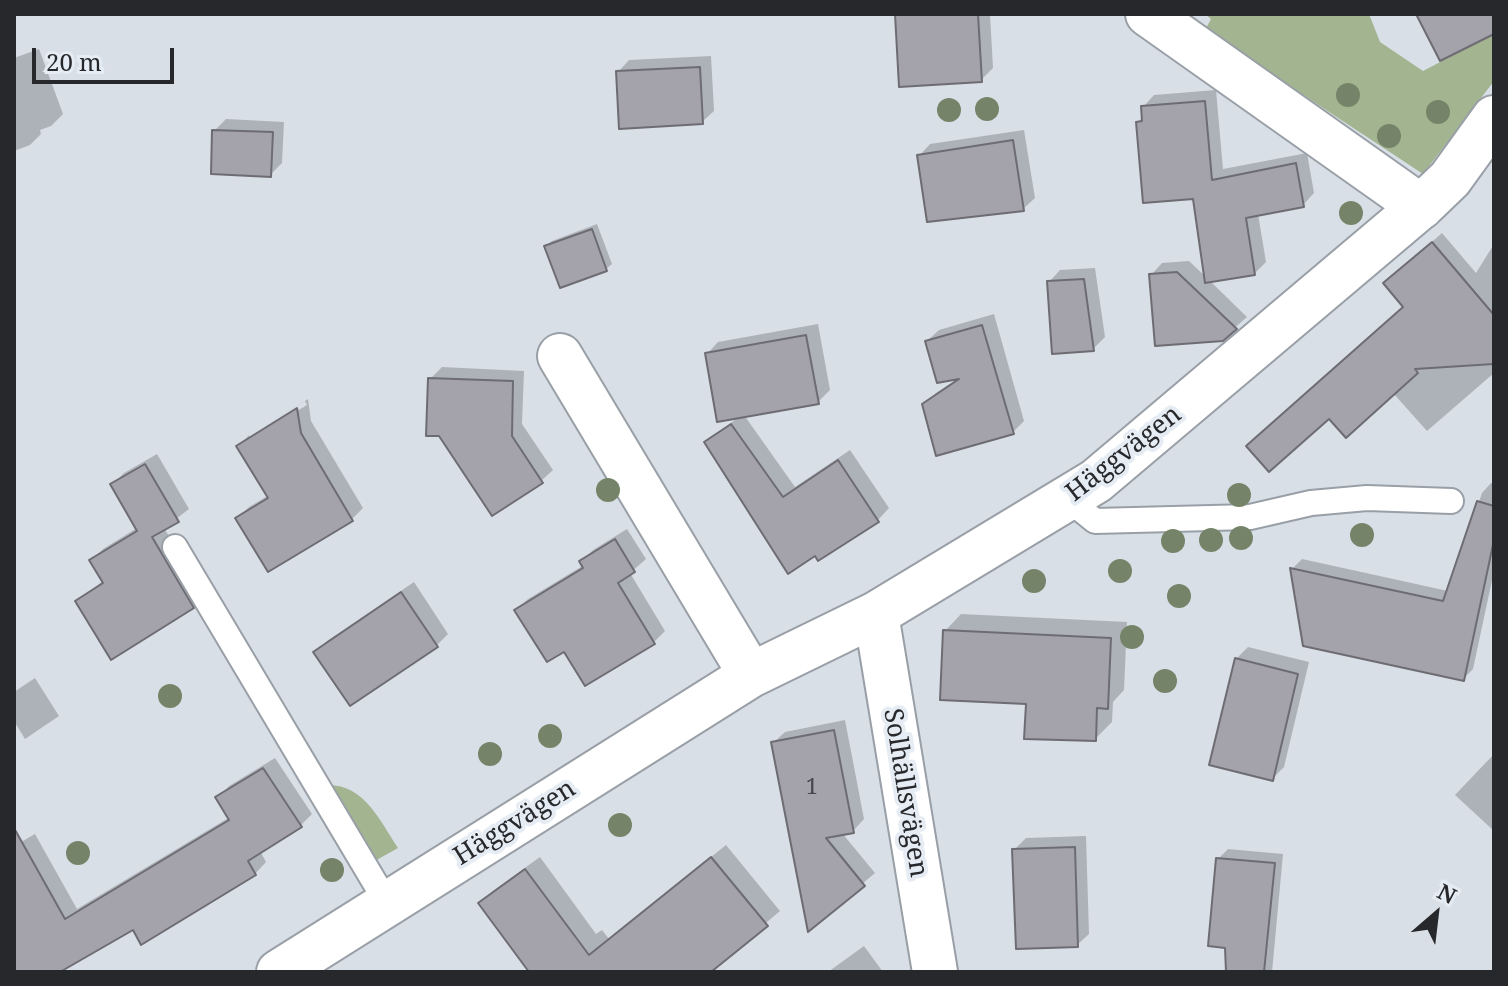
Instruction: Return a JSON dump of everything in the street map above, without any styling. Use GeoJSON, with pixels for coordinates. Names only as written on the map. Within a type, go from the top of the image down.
{"type":"FeatureCollection","features":[{"type":"Feature","properties":{"kind":"street"},"geometry":{"type":"LineString","coordinates":[[1148,14],[1421,207]]}},
{"type":"Feature","properties":{"kind":"street","name":"Häggvägen"},"geometry":{"type":"LineString","coordinates":[[279,972],[751,675],[876,614],[1096,481],[1421,207],[1450,179],[1494,118]]}},
{"type":"Feature","properties":{"kind":"street"},"geometry":{"type":"LineString","coordinates":[[560,356],[751,675]]}},
{"type":"Feature","properties":{"kind":"street","name":"Solhällsvägen"},"geometry":{"type":"LineString","coordinates":[[876,614],[935,972]]}},
{"type":"Feature","properties":{"kind":"lane"},"geometry":{"type":"LineString","coordinates":[[1068,499],[1095,521],[1250,517],[1311,503],[1367,498],[1451,501]]}},
{"type":"Feature","properties":{"kind":"lane"},"geometry":{"type":"LineString","coordinates":[[175,547],[387,903]]}},
{"type":"Feature","properties":{"kind":"green space"},"geometry":{"type":"Polygon","coordinates":[[[1205,14],[1369,14],[1380,42],[1423,71],[1494,34],[1494,81],[1423,174],[1204,32],[1211,19],[1205,14]]]}},
{"type":"Feature","properties":{"kind":"green space"},"geometry":{"type":"Polygon","coordinates":[[[328,785],[352,791],[362,798],[378,816],[398,848],[373,862],[328,785]]]}},
{"type":"Feature","properties":{"kind":"building"},"geometry":{"type":"Polygon","coordinates":[[[895,14],[978,14],[982,82],[899,87],[895,14]]]}},
{"type":"Feature","properties":{"kind":"building"},"geometry":{"type":"Polygon","coordinates":[[[1416,14],[1494,14],[1494,34],[1440,61],[1416,14]]]}},
{"type":"Feature","properties":{"kind":"building"},"geometry":{"type":"Polygon","coordinates":[[[700,67],[703,124],[619,129],[616,71],[700,67]]]}},
{"type":"Feature","properties":{"kind":"building"},"geometry":{"type":"Polygon","coordinates":[[[1205,101],[1212,180],[1296,163],[1304,207],[1246,218],[1255,275],[1205,283],[1193,199],[1143,203],[1136,122],[1142,121],[1141,106],[1205,101]]]}},
{"type":"Feature","properties":{"kind":"building"},"geometry":{"type":"Polygon","coordinates":[[[212,130],[273,132],[271,177],[211,174],[212,130]]]}},
{"type":"Feature","properties":{"kind":"building"},"geometry":{"type":"Polygon","coordinates":[[[1013,140],[1024,211],[927,222],[917,155],[1013,140]]]}},
{"type":"Feature","properties":{"kind":"building"},"geometry":{"type":"Polygon","coordinates":[[[592,229],[607,271],[560,288],[544,246],[592,229]]]}},
{"type":"Feature","properties":{"kind":"building"},"geometry":{"type":"Polygon","coordinates":[[[1432,242],[1494,315],[1494,364],[1415,369],[1418,373],[1346,438],[1329,419],[1269,472],[1246,446],[1403,307],[1383,283],[1432,242]]]}},
{"type":"Feature","properties":{"kind":"building"},"geometry":{"type":"Polygon","coordinates":[[[1177,272],[1237,329],[1223,341],[1155,346],[1149,274],[1177,272]]]}},
{"type":"Feature","properties":{"kind":"building"},"geometry":{"type":"Polygon","coordinates":[[[1084,279],[1094,351],[1052,354],[1047,281],[1084,279]]]}},
{"type":"Feature","properties":{"kind":"building"},"geometry":{"type":"Polygon","coordinates":[[[982,325],[1014,434],[936,456],[922,404],[959,379],[937,383],[925,341],[982,325]]]}},
{"type":"Feature","properties":{"kind":"building"},"geometry":{"type":"Polygon","coordinates":[[[806,335],[819,404],[717,422],[705,353],[806,335]]]}},
{"type":"Feature","properties":{"kind":"building"},"geometry":{"type":"Polygon","coordinates":[[[428,378],[513,381],[512,436],[543,483],[492,516],[439,436],[426,436],[428,378]]]}},
{"type":"Feature","properties":{"kind":"building"},"geometry":{"type":"Polygon","coordinates":[[[297,408],[301,433],[353,521],[268,572],[235,518],[268,498],[236,446],[297,408]]]}},
{"type":"Feature","properties":{"kind":"building"},"geometry":{"type":"Polygon","coordinates":[[[731,424],[783,497],[838,460],[879,522],[818,561],[815,556],[788,574],[704,442],[731,424]]]}},
{"type":"Feature","properties":{"kind":"building"},"geometry":{"type":"Polygon","coordinates":[[[145,464],[179,522],[152,537],[194,608],[111,660],[75,601],[103,583],[89,560],[137,531],[110,484],[145,464]]]}},
{"type":"Feature","properties":{"kind":"building"},"geometry":{"type":"Polygon","coordinates":[[[1477,501],[1494,506],[1494,540],[1464,681],[1303,646],[1290,568],[1443,601],[1477,501]]]}},
{"type":"Feature","properties":{"kind":"building"},"geometry":{"type":"Polygon","coordinates":[[[615,539],[635,572],[618,583],[655,644],[585,686],[564,652],[547,662],[514,610],[583,568],[579,561],[615,539]]]}},
{"type":"Feature","properties":{"kind":"building"},"geometry":{"type":"Polygon","coordinates":[[[401,592],[438,647],[350,706],[313,652],[401,592]]]}},
{"type":"Feature","properties":{"kind":"building"},"geometry":{"type":"Polygon","coordinates":[[[943,630],[1111,638],[1108,709],[1097,708],[1096,741],[1024,739],[1026,704],[940,700],[943,630]]]}},
{"type":"Feature","properties":{"kind":"building"},"geometry":{"type":"Polygon","coordinates":[[[1235,658],[1298,674],[1273,781],[1209,765],[1235,658]]]}},
{"type":"Feature","properties":{"kind":"building"},"geometry":{"type":"Polygon","coordinates":[[[834,730],[854,833],[826,838],[865,886],[808,932],[771,742],[834,730]]]}},
{"type":"Feature","properties":{"kind":"building"},"geometry":{"type":"Polygon","coordinates":[[[263,768],[302,827],[248,861],[256,875],[141,945],[133,930],[60,972],[14,972],[14,828],[65,919],[229,820],[215,797],[263,768]]]}},
{"type":"Feature","properties":{"kind":"building"},"geometry":{"type":"Polygon","coordinates":[[[1075,847],[1078,947],[1016,949],[1012,849],[1075,847]]]}},
{"type":"Feature","properties":{"kind":"building"},"geometry":{"type":"Polygon","coordinates":[[[711,857],[768,926],[711,972],[529,972],[478,903],[525,869],[589,955],[711,857]]]}},
{"type":"Feature","properties":{"kind":"building"},"geometry":{"type":"Polygon","coordinates":[[[1216,858],[1275,863],[1264,972],[1226,972],[1225,948],[1208,946],[1216,858]]]}}]}
